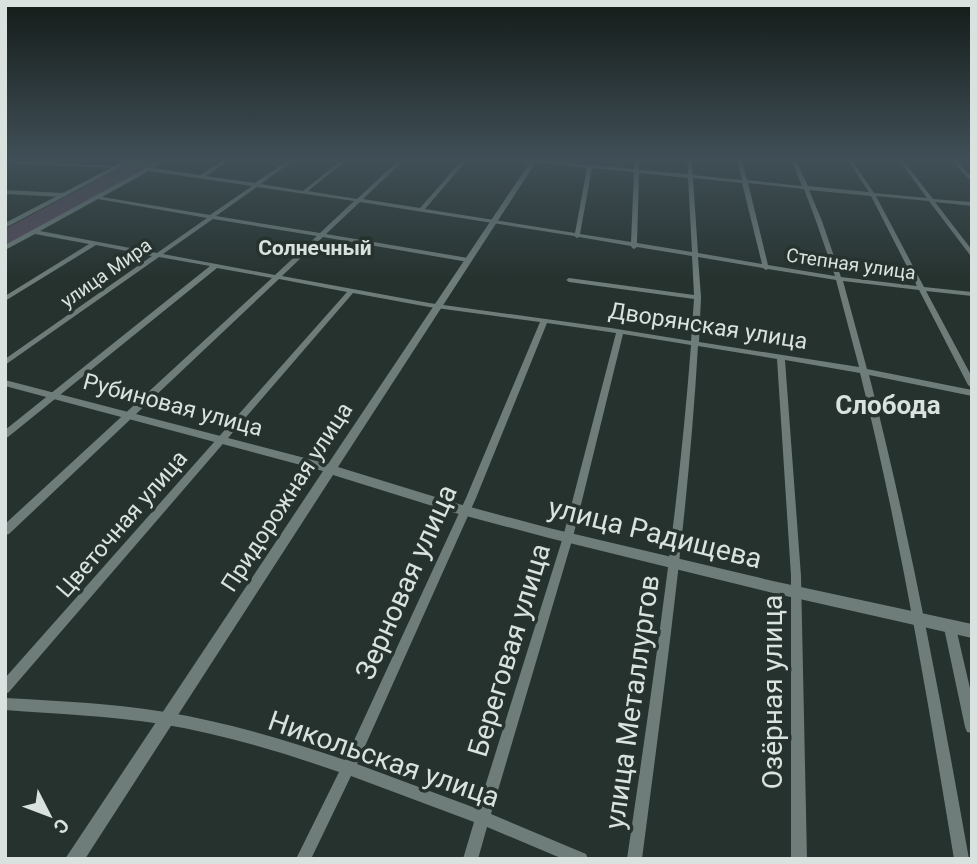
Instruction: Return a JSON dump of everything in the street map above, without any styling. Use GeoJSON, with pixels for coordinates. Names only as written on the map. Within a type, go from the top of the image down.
{"type":"FeatureCollection","features":[{"type":"Feature","properties":{"kind":"street"},"geometry":{"type":"LineString","coordinates":[[5,226],[56,199]]}},
{"type":"Feature","properties":{"kind":"street"},"geometry":{"type":"LineString","coordinates":[[5,248],[91,199]]}},
{"type":"Feature","properties":{"kind":"street"},"geometry":{"type":"LineString","coordinates":[[109,199],[468,260]]}},
{"type":"Feature","properties":{"kind":"street","name":"улица Мира"},"geometry":{"type":"LineString","coordinates":[[5,363],[235,199]]}},
{"type":"Feature","properties":{"kind":"street"},"geometry":{"type":"LineString","coordinates":[[348,199],[494,221]]}},
{"type":"Feature","properties":{"kind":"street"},"geometry":{"type":"LineString","coordinates":[[421,210],[430,199]]}},
{"type":"Feature","properties":{"kind":"street","name":"Придорожная улица"},"geometry":{"type":"LineString","coordinates":[[74,859],[508,199]]}},
{"type":"Feature","properties":{"kind":"street"},"geometry":{"type":"LineString","coordinates":[[577,236],[584,199]]}},
{"type":"Feature","properties":{"kind":"street"},"geometry":{"type":"LineString","coordinates":[[634,247],[636,199]]}},
{"type":"Feature","properties":{"kind":"street"},"geometry":{"type":"LineString","coordinates":[[569,280],[698,297],[693,199]]}},
{"type":"Feature","properties":{"kind":"street"},"geometry":{"type":"LineString","coordinates":[[750,199],[765,268]]}},
{"type":"Feature","properties":{"kind":"street"},"geometry":{"type":"LineString","coordinates":[[811,199],[838,279],[864,371],[920,622],[962,859]]}},
{"type":"Feature","properties":{"kind":"street"},"geometry":{"type":"LineString","coordinates":[[875,199],[972,385]]}},
{"type":"Feature","properties":{"kind":"street"},"geometry":{"type":"LineString","coordinates":[[925,199],[972,204]]}},
{"type":"Feature","properties":{"kind":"street"},"geometry":{"type":"LineString","coordinates":[[931,200],[972,254]]}},
{"type":"Feature","properties":{"kind":"street"},"geometry":{"type":"LineString","coordinates":[[5,531],[358,201]]}},
{"type":"Feature","properties":{"kind":"street","name":"Степная улица"},"geometry":{"type":"LineString","coordinates":[[494,221],[765,268],[972,294]]}},
{"type":"Feature","properties":{"kind":"street","name":"Дворянская улица"},"geometry":{"type":"LineString","coordinates":[[36,232],[438,306],[695,343],[864,371],[972,393]]}},
{"type":"Feature","properties":{"kind":"street"},"geometry":{"type":"LineString","coordinates":[[5,299],[95,243]]}},
{"type":"Feature","properties":{"kind":"street"},"geometry":{"type":"LineString","coordinates":[[5,435],[216,265]]}},
{"type":"Feature","properties":{"kind":"street","name":"Цветочная улица"},"geometry":{"type":"LineString","coordinates":[[5,688],[351,291]]}},
{"type":"Feature","properties":{"kind":"street","name":"улица Металлургов"},"geometry":{"type":"LineString","coordinates":[[634,859],[676,564],[691,417],[698,297]]}},
{"type":"Feature","properties":{"kind":"street","name":"Зерновая улица"},"geometry":{"type":"LineString","coordinates":[[303,859],[348,769],[466,510],[544,321]]}},
{"type":"Feature","properties":{"kind":"street","name":"Береговая улица"},"geometry":{"type":"LineString","coordinates":[[470,859],[568,537],[620,332]]}},
{"type":"Feature","properties":{"kind":"street","name":"Озёрная улица"},"geometry":{"type":"LineString","coordinates":[[780,357],[797,592],[799,859]]}},
{"type":"Feature","properties":{"kind":"street","name":"Рубиновая улица"},"geometry":{"type":"LineString","coordinates":[[5,383],[331,469]]}},
{"type":"Feature","properties":{"kind":"street","name":"улица Радищева"},"geometry":{"type":"LineString","coordinates":[[331,469],[466,510],[568,537],[920,622],[972,631]]}},
{"type":"Feature","properties":{"kind":"street"},"geometry":{"type":"LineString","coordinates":[[950,628],[972,727]]}},
{"type":"Feature","properties":{"kind":"street","name":"Никольская улица"},"geometry":{"type":"LineString","coordinates":[[5,704],[166,720],[256,740],[348,769],[581,859]]}},
{"type":"Feature","properties":{"kind":"shaded area"},"geometry":{"type":"Polygon","coordinates":[[[61,199],[91,199],[5,247],[5,229],[61,199]]]}},
{"type":"Feature","properties":{"kind":"district","name":"Солнечный"},"geometry":{"type":"Point","coordinates":[315,248]}},
{"type":"Feature","properties":{"kind":"district","name":"Слобода"},"geometry":{"type":"Point","coordinates":[888,405]}}]}
